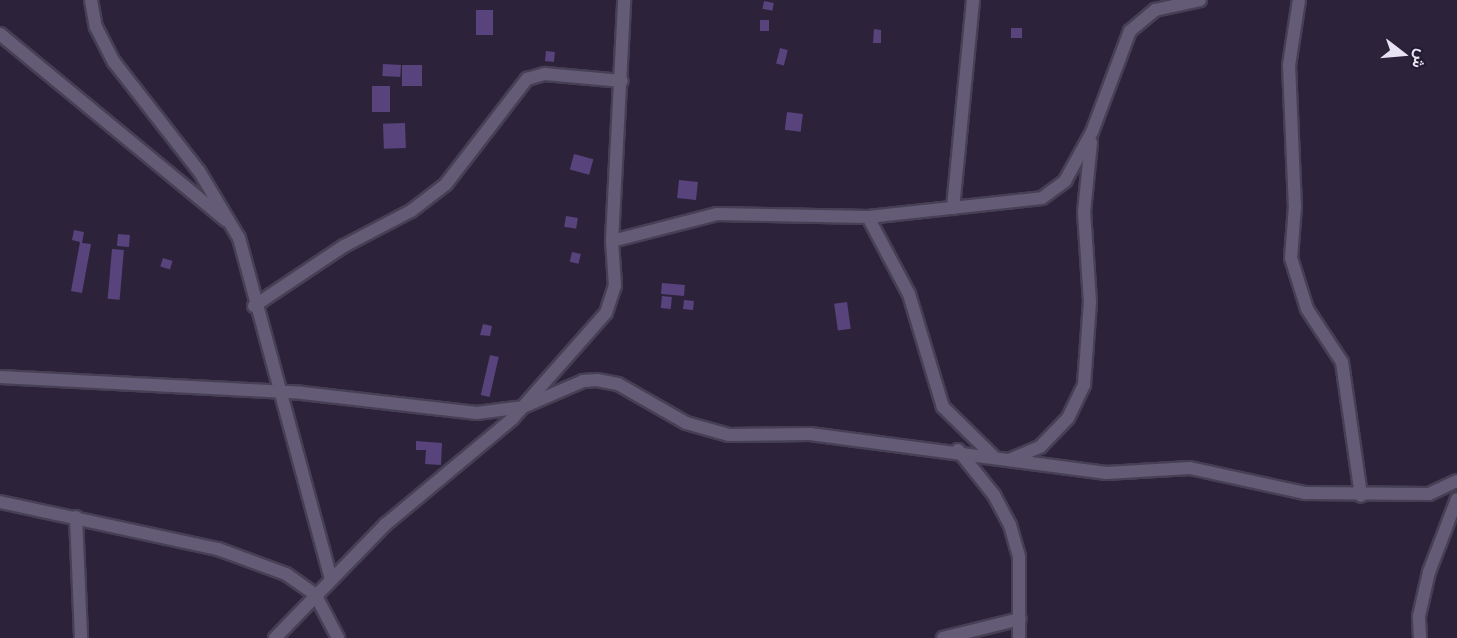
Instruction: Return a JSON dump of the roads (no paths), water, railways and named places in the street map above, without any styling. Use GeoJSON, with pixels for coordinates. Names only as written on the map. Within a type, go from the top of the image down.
{"type":"FeatureCollection","features":[{"type":"Feature","properties":{"kind":"street"},"geometry":{"type":"LineString","coordinates":[[91,0],[96,27],[114,62],[199,171],[232,226],[254,306],[283,392],[331,579]]}},
{"type":"Feature","properties":{"kind":"street"},"geometry":{"type":"LineString","coordinates":[[275,638],[315,594],[386,524],[523,407],[606,314],[615,286],[612,241],[622,81],[624,0]]}},
{"type":"Feature","properties":{"kind":"street"},"geometry":{"type":"LineString","coordinates":[[953,208],[973,0]]}},
{"type":"Feature","properties":{"kind":"street"},"geometry":{"type":"LineString","coordinates":[[612,241],[717,214],[868,217],[1042,198],[1065,181],[1092,132],[1130,31],[1155,10],[1200,0]]}},
{"type":"Feature","properties":{"kind":"street"},"geometry":{"type":"LineString","coordinates":[[1299,0],[1289,64],[1295,206],[1291,258],[1296,284],[1341,362],[1347,380],[1361,496]]}},
{"type":"Feature","properties":{"kind":"street"},"geometry":{"type":"LineString","coordinates":[[0,34],[232,226]]}},
{"type":"Feature","properties":{"kind":"street"},"geometry":{"type":"LineString","coordinates":[[254,306],[344,246],[411,211],[446,184],[527,79],[545,74],[622,81]]}},
{"type":"Feature","properties":{"kind":"street"},"geometry":{"type":"LineString","coordinates":[[1009,459],[1040,447],[1068,418],[1084,385],[1090,302],[1084,213],[1092,132]]}},
{"type":"Feature","properties":{"kind":"street"},"geometry":{"type":"LineString","coordinates":[[868,217],[909,294],[943,407],[959,428],[994,457]]}},
{"type":"Feature","properties":{"kind":"street"},"geometry":{"type":"LineString","coordinates":[[0,377],[283,392],[477,413],[523,407],[571,385],[597,380],[618,384],[707,432],[810,434],[958,450],[994,457],[1133,475],[1190,468],[1283,492],[1361,496],[1429,494],[1457,481]]}},
{"type":"Feature","properties":{"kind":"street"},"geometry":{"type":"LineString","coordinates":[[958,450],[994,495],[1010,525],[1019,557],[1019,638]]}},
{"type":"Feature","properties":{"kind":"street"},"geometry":{"type":"LineString","coordinates":[[1420,638],[1419,616],[1429,572],[1457,499]]}},
{"type":"Feature","properties":{"kind":"street"},"geometry":{"type":"LineString","coordinates":[[0,502],[218,549],[286,574],[315,594],[338,638]]}},
{"type":"Feature","properties":{"kind":"street"},"geometry":{"type":"LineString","coordinates":[[76,517],[81,638]]}},
{"type":"Feature","properties":{"kind":"street"},"geometry":{"type":"LineString","coordinates":[[943,638],[1020,619]]}}]}
